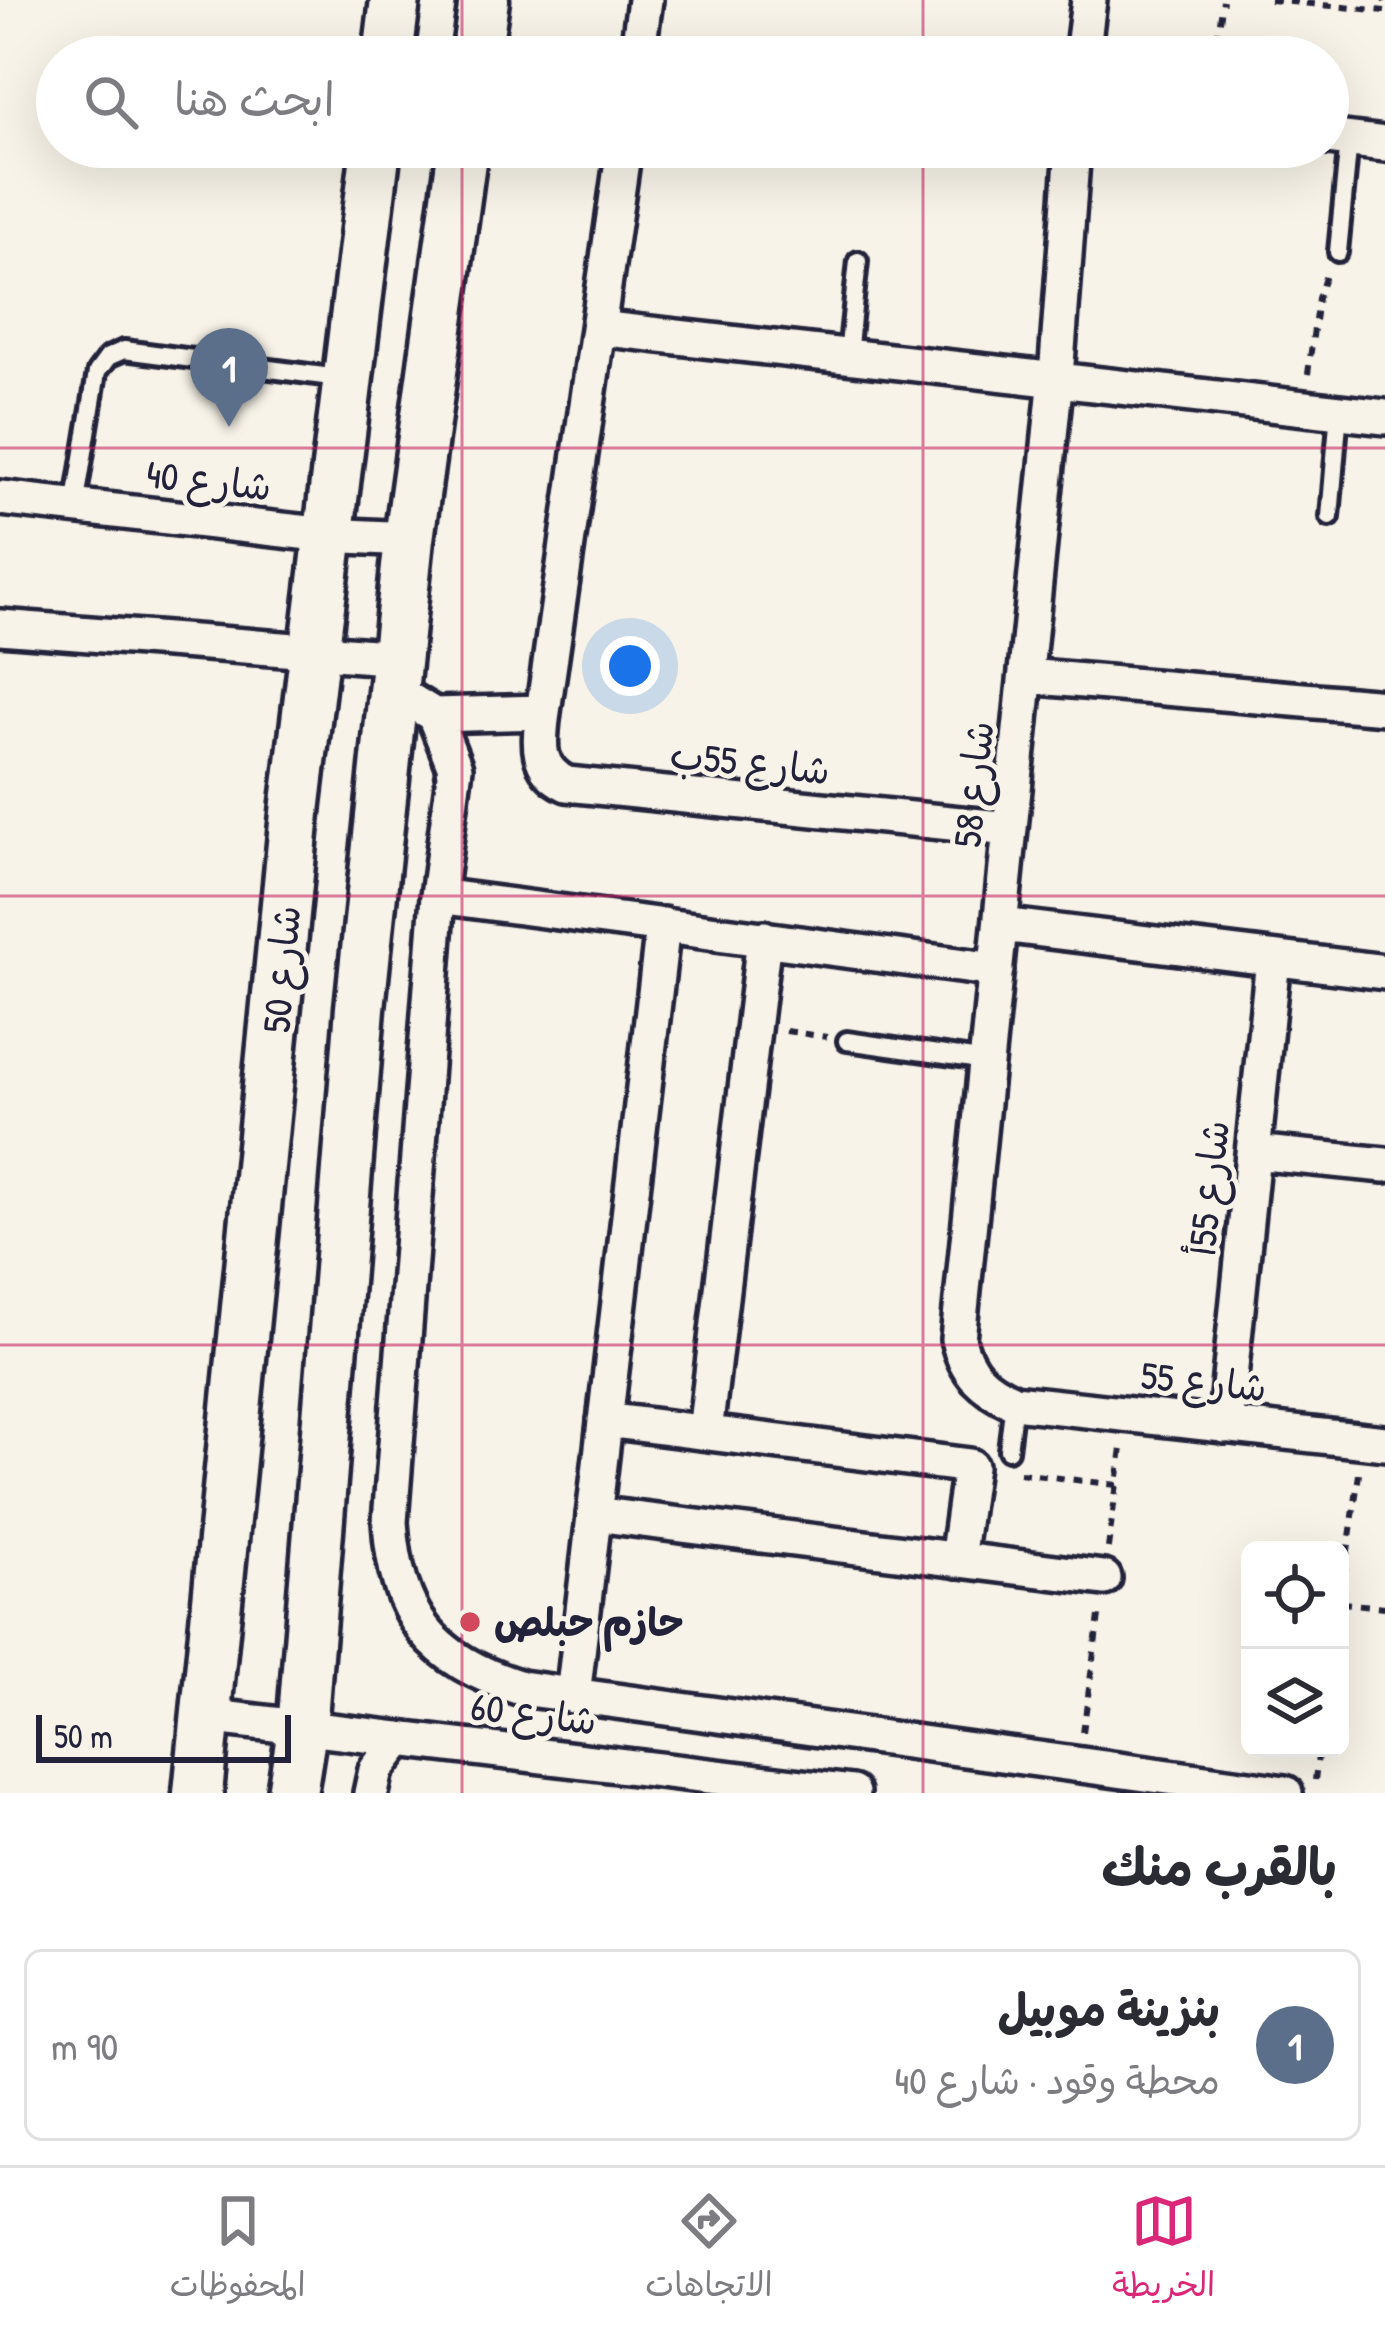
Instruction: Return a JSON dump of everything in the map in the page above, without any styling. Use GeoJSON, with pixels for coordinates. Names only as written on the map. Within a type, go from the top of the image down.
{"type":"FeatureCollection","features":[{"type":"Feature","properties":{"kind":"street"},"geometry":{"type":"LineString","coordinates":[[391,36],[395,0]]}},
{"type":"Feature","properties":{"kind":"street"},"geometry":{"type":"LineString","coordinates":[[479,36],[484,0]]}},
{"type":"Feature","properties":{"kind":"street"},"geometry":{"type":"LineString","coordinates":[[640,36],[645,0]]}},
{"type":"Feature","properties":{"kind":"street"},"geometry":{"type":"LineString","coordinates":[[1085,36],[1089,0]]}},
{"type":"Feature","properties":{"kind":"street"},"geometry":{"type":"LineString","coordinates":[[1349,139],[1385,144]]}},
{"type":"Feature","properties":{"kind":"street","name":"شارع 50"},"geometry":{"type":"LineString","coordinates":[[198,1793],[296,803],[373,168]]}},
{"type":"Feature","properties":{"kind":"street"},"geometry":{"type":"LineString","coordinates":[[292,1793],[302,1730],[360,1008],[409,688],[409,539],[460,168]]}},
{"type":"Feature","properties":{"kind":"street","name":"شارع 55ب"},"geometry":{"type":"LineString","coordinates":[[621,168],[543,712],[541,759],[555,778],[567,784],[1010,829]]}},
{"type":"Feature","properties":{"kind":"street","name":"شارع 58"},"geometry":{"type":"LineString","coordinates":[[1014,1402],[974,1378],[958,1339],[1055,377],[1071,168]]}},
{"type":"Feature","properties":{"kind":"street"},"geometry":{"type":"LineString","coordinates":[[598,328],[1385,417]]}},
{"type":"Feature","properties":{"kind":"street","name":"شارع 40"},"geometry":{"type":"LineString","coordinates":[[0,498],[327,535],[409,539]]}},
{"type":"Feature","properties":{"kind":"street"},"geometry":{"type":"LineString","coordinates":[[0,627],[317,652],[409,688],[543,712]]}},
{"type":"Feature","properties":{"kind":"street"},"geometry":{"type":"LineString","coordinates":[[1026,676],[1385,707]]}},
{"type":"Feature","properties":{"kind":"street"},"geometry":{"type":"LineString","coordinates":[[409,688],[455,768],[438,896],[390,1522],[393,1568],[410,1612],[438,1648],[477,1675],[573,1696],[1285,1793]]}},
{"type":"Feature","properties":{"kind":"street"},"geometry":{"type":"LineString","coordinates":[[438,896],[996,970]]}},
{"type":"Feature","properties":{"kind":"street"},"geometry":{"type":"LineString","coordinates":[[573,1696],[662,925]]}},
{"type":"Feature","properties":{"kind":"street"},"geometry":{"type":"LineString","coordinates":[[1001,925],[1385,972]]}},
{"type":"Feature","properties":{"kind":"street"},"geometry":{"type":"LineString","coordinates":[[705,1432],[764,938]]}},
{"type":"Feature","properties":{"kind":"street","name":"شارع 55أ"},"geometry":{"type":"LineString","coordinates":[[1225,1426],[1273,958]]}},
{"type":"Feature","properties":{"kind":"street"},"geometry":{"type":"LineString","coordinates":[[1254,1152],[1385,1165]]}},
{"type":"Feature","properties":{"kind":"street","name":"شارع 55"},"geometry":{"type":"LineString","coordinates":[[1014,1402],[1375,1442]]}},
{"type":"Feature","properties":{"kind":"street"},"geometry":{"type":"LineString","coordinates":[[605,1420],[970,1466],[957,1560]]}},
{"type":"Feature","properties":{"kind":"street"},"geometry":{"type":"LineString","coordinates":[[594,1514],[1104,1578]]}},
{"type":"Feature","properties":{"kind":"street","name":"شارع 60"},"geometry":{"type":"LineString","coordinates":[[206,1716],[852,1793]]}},
{"type":"Feature","properties":{"kind":"street"},"geometry":{"type":"LineString","coordinates":[[371,1793],[376,1769],[400,1739]]}},
{"type":"Feature","properties":{"kind":"lane"},"geometry":{"type":"LineString","coordinates":[[1338,168],[1338,252]]}},
{"type":"Feature","properties":{"kind":"lane"},"geometry":{"type":"LineString","coordinates":[[848,355],[858,261]]}},
{"type":"Feature","properties":{"kind":"lane"},"geometry":{"type":"LineString","coordinates":[[75,507],[98,372],[108,357],[124,350],[347,379]]}},
{"type":"Feature","properties":{"kind":"lane"},"geometry":{"type":"LineString","coordinates":[[1330,517],[1339,411]]}},
{"type":"Feature","properties":{"kind":"lane"},"geometry":{"type":"LineString","coordinates":[[847,1041],[987,1061]]}},
{"type":"Feature","properties":{"kind":"lane"},"geometry":{"type":"LineString","coordinates":[[1008,1450],[1014,1402]]}},
{"type":"Feature","properties":{"kind":"path"},"geometry":{"type":"LineString","coordinates":[[1218,36],[1222,0]]}},
{"type":"Feature","properties":{"kind":"path"},"geometry":{"type":"LineString","coordinates":[[1270,0],[1385,11]]}},
{"type":"Feature","properties":{"kind":"path"},"geometry":{"type":"LineString","coordinates":[[1304,407],[1318,298],[1338,252]]}},
{"type":"Feature","properties":{"kind":"path"},"geometry":{"type":"LineString","coordinates":[[753,1025],[847,1041]]}},
{"type":"Feature","properties":{"kind":"path"},"geometry":{"type":"LineString","coordinates":[[1349,1563],[1375,1442]]}},
{"type":"Feature","properties":{"kind":"path"},"geometry":{"type":"LineString","coordinates":[[970,1466],[1117,1485]]}},
{"type":"Feature","properties":{"kind":"path"},"geometry":{"type":"LineString","coordinates":[[1349,1605],[1385,1607]]}},
{"type":"Feature","properties":{"kind":"path"},"geometry":{"type":"LineString","coordinates":[[1312,1793],[1318,1757]]}},
{"type":"Feature","properties":{"kind":"place","name":"بنزينة موبيل"},"geometry":{"type":"Point","coordinates":[229,427]}},
{"type":"Feature","properties":{"kind":"place","name":"حازم حبلص"},"geometry":{"type":"Point","coordinates":[470,1622]}}]}
